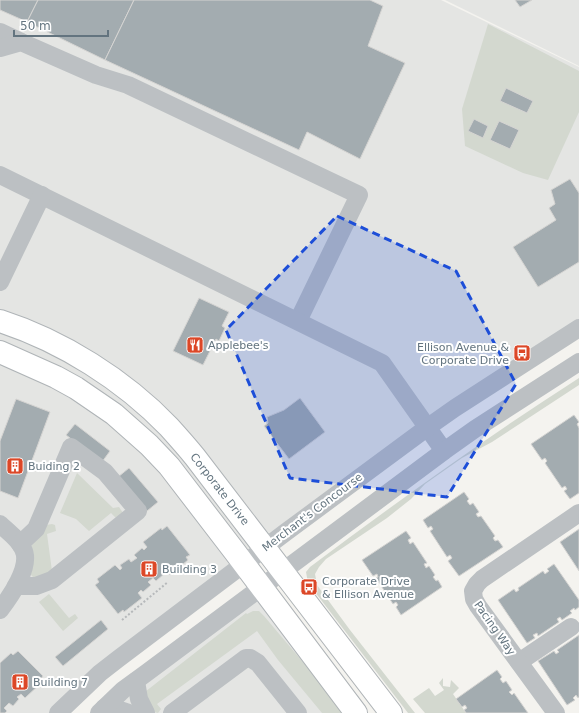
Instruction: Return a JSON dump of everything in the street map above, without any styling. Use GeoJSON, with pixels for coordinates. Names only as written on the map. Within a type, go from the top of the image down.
{"type":"FeatureCollection","features":[{"type":"Feature","properties":{"kind":"main road","name":"Corporate Drive"},"geometry":{"type":"LineString","coordinates":[[0,321],[50,341],[80,357],[111,378],[142,402],[169,427],[195,457],[391,713]]}},
{"type":"Feature","properties":{"kind":"main road"},"geometry":{"type":"LineString","coordinates":[[0,352],[76,388],[131,428],[149,445],[169,466],[356,713]]}},
{"type":"Feature","properties":{"kind":"street"},"geometry":{"type":"LineString","coordinates":[[0,32],[96,75],[128,85],[359,195],[298,321]]}},
{"type":"Feature","properties":{"kind":"street"},"geometry":{"type":"LineString","coordinates":[[0,48],[22,42]]}},
{"type":"Feature","properties":{"kind":"street"},"geometry":{"type":"LineString","coordinates":[[0,175],[382,362],[444,451]]}},
{"type":"Feature","properties":{"kind":"street"},"geometry":{"type":"LineString","coordinates":[[0,282],[42,195]]}},
{"type":"Feature","properties":{"kind":"street","name":"Merchant's Concourse"},"geometry":{"type":"LineString","coordinates":[[58,713],[100,673],[118,659],[428,427],[579,328]]}},
{"type":"Feature","properties":{"kind":"street"},"geometry":{"type":"LineString","coordinates":[[101,711],[136,681],[475,428],[579,362]]}},
{"type":"Feature","properties":{"kind":"street"},"geometry":{"type":"LineString","coordinates":[[16,586],[36,586],[52,580],[138,511],[105,472],[71,447],[36,529],[20,544]]}},
{"type":"Feature","properties":{"kind":"street","name":"Pacing Way"},"geometry":{"type":"LineString","coordinates":[[556,713],[478,606],[474,599],[473,591],[482,579],[579,513]]}},
{"type":"Feature","properties":{"kind":"street"},"geometry":{"type":"LineString","coordinates":[[0,524],[24,549],[25,560],[16,586],[0,610]]}},
{"type":"Feature","properties":{"kind":"street"},"geometry":{"type":"LineString","coordinates":[[519,662],[572,627]]}},
{"type":"Feature","properties":{"kind":"street"},"geometry":{"type":"LineString","coordinates":[[172,713],[246,658],[250,658],[258,663],[298,713]]}},
{"type":"Feature","properties":{"kind":"street"},"geometry":{"type":"LineString","coordinates":[[136,681],[139,699],[146,713]]}},
{"type":"Feature","properties":{"kind":"street"},"geometry":{"type":"LineString","coordinates":[[101,711],[117,709],[130,713]]}},
{"type":"Feature","properties":{"kind":"path"},"geometry":{"type":"LineString","coordinates":[[122,620],[168,582]]}},
{"type":"Feature","properties":{"kind":"highlighted area"},"geometry":{"type":"Polygon","coordinates":[[[337,216],[456,271],[516,384],[447,497],[290,478],[226,330],[337,216]]]}},
{"type":"Feature","properties":{"kind":"shaded area"},"geometry":{"type":"Polygon","coordinates":[[[0,0],[441,0],[579,67],[579,328],[540,353],[58,713],[0,713],[0,0]]]}},
{"type":"Feature","properties":{"kind":"shaded area"},"geometry":{"type":"Polygon","coordinates":[[[445,0],[579,0],[579,66],[445,0]]]}},
{"type":"Feature","properties":{"kind":"shaded area"},"geometry":{"type":"Polygon","coordinates":[[[488,24],[579,71],[579,112],[548,180],[523,173],[465,146],[462,109],[488,24]]]}},
{"type":"Feature","properties":{"kind":"shaded area"},"geometry":{"type":"Polygon","coordinates":[[[579,378],[579,385],[492,442],[462,458],[425,484],[411,499],[387,518],[326,559],[315,574],[317,585],[415,713],[408,713],[308,583],[306,572],[310,567],[343,542],[443,470],[579,378]]]}},
{"type":"Feature","properties":{"kind":"shaded area"},"geometry":{"type":"Polygon","coordinates":[[[77,473],[113,508],[119,507],[123,513],[118,520],[111,513],[89,531],[76,519],[60,513],[77,473]]]}},
{"type":"Feature","properties":{"kind":"shaded area"},"geometry":{"type":"Polygon","coordinates":[[[46,525],[55,525],[56,531],[47,534],[52,571],[34,578],[30,574],[31,546],[46,525]]]}},
{"type":"Feature","properties":{"kind":"shaded area"},"geometry":{"type":"Polygon","coordinates":[[[261,587],[356,713],[99,713],[261,587]]]}},
{"type":"Feature","properties":{"kind":"shaded area"},"geometry":{"type":"Polygon","coordinates":[[[49,594],[69,618],[75,614],[78,618],[63,631],[39,602],[49,594]]]}},
{"type":"Feature","properties":{"kind":"shaded area"},"geometry":{"type":"Polygon","coordinates":[[[253,611],[259,611],[264,616],[346,713],[322,713],[278,660],[257,631],[157,704],[161,709],[158,713],[149,711],[141,695],[246,613],[247,614],[253,611]]]}},
{"type":"Feature","properties":{"kind":"shaded area"},"geometry":{"type":"Polygon","coordinates":[[[443,678],[443,686],[450,687],[451,680],[459,688],[453,694],[466,713],[425,713],[413,699],[429,688],[435,696],[444,690],[439,683],[443,678]]]}},
{"type":"Feature","properties":{"kind":"building"},"geometry":{"type":"Polygon","coordinates":[[[0,0],[38,0],[27,22],[0,10],[0,0]]]}},
{"type":"Feature","properties":{"kind":"building"},"geometry":{"type":"Polygon","coordinates":[[[38,0],[134,0],[105,60],[27,22],[38,0]]]}},
{"type":"Feature","properties":{"kind":"building"},"geometry":{"type":"Polygon","coordinates":[[[134,0],[370,0],[383,6],[368,46],[405,63],[360,159],[307,132],[299,150],[105,60],[134,0]]]}},
{"type":"Feature","properties":{"kind":"building"},"geometry":{"type":"Polygon","coordinates":[[[515,0],[532,0],[520,7],[515,0]]]}},
{"type":"Feature","properties":{"kind":"building"},"geometry":{"type":"Polygon","coordinates":[[[506,88],[533,101],[527,113],[500,101],[506,88]]]}},
{"type":"Feature","properties":{"kind":"building"},"geometry":{"type":"Polygon","coordinates":[[[474,119],[488,126],[483,138],[468,131],[474,119]]]}},
{"type":"Feature","properties":{"kind":"building"},"geometry":{"type":"Polygon","coordinates":[[[499,121],[519,130],[510,149],[490,140],[499,121]]]}},
{"type":"Feature","properties":{"kind":"building"},"geometry":{"type":"Polygon","coordinates":[[[570,179],[579,193],[579,262],[538,287],[513,247],[556,220],[549,208],[555,204],[551,190],[570,179]]]}},
{"type":"Feature","properties":{"kind":"building"},"geometry":{"type":"Polygon","coordinates":[[[199,298],[229,312],[222,326],[225,328],[219,341],[216,339],[203,365],[173,351],[199,298]]]}},
{"type":"Feature","properties":{"kind":"building"},"geometry":{"type":"Polygon","coordinates":[[[300,398],[325,432],[289,459],[264,426],[268,423],[267,417],[284,410],[300,398]]]}},
{"type":"Feature","properties":{"kind":"building","name":"Buiding 2"},"geometry":{"type":"Polygon","coordinates":[[[16,399],[50,412],[18,498],[0,491],[0,441],[16,399]]]}},
{"type":"Feature","properties":{"kind":"building"},"geometry":{"type":"Polygon","coordinates":[[[574,415],[579,422],[577,424],[579,428],[579,493],[570,499],[564,491],[567,489],[565,486],[562,488],[545,463],[547,461],[545,458],[542,460],[531,444],[574,415]]]}},
{"type":"Feature","properties":{"kind":"building"},"geometry":{"type":"Polygon","coordinates":[[[75,424],[110,451],[102,462],[66,435],[75,424]]]}},
{"type":"Feature","properties":{"kind":"building"},"geometry":{"type":"Polygon","coordinates":[[[129,468],[158,502],[147,511],[118,477],[129,468]]]}},
{"type":"Feature","properties":{"kind":"building"},"geometry":{"type":"Polygon","coordinates":[[[464,492],[469,499],[467,501],[470,505],[473,503],[479,512],[476,514],[478,517],[481,516],[495,536],[493,538],[495,541],[498,540],[503,547],[459,576],[448,561],[452,558],[450,555],[447,557],[430,531],[433,529],[431,526],[428,528],[423,520],[464,492]]]}},
{"type":"Feature","properties":{"kind":"building","name":"Building 3"},"geometry":{"type":"Polygon","coordinates":[[[167,526],[190,555],[186,557],[188,560],[170,575],[166,570],[163,573],[164,574],[156,581],[153,578],[148,582],[151,585],[143,592],[141,590],[138,593],[142,598],[124,612],[123,610],[118,614],[95,585],[99,582],[97,579],[115,565],[120,570],[122,568],[120,565],[129,559],[131,562],[137,558],[134,555],[142,548],[144,550],[147,547],[143,542],[161,528],[162,530],[167,526]]]}},
{"type":"Feature","properties":{"kind":"building"},"geometry":{"type":"Polygon","coordinates":[[[579,529],[579,571],[560,542],[579,529]]]}},
{"type":"Feature","properties":{"kind":"building"},"geometry":{"type":"Polygon","coordinates":[[[406,531],[411,538],[408,540],[410,544],[413,542],[427,563],[424,564],[426,568],[429,566],[435,575],[433,577],[436,581],[438,580],[442,587],[401,615],[396,607],[398,605],[396,602],[393,604],[376,578],[378,577],[377,574],[373,576],[362,560],[406,531]]]}},
{"type":"Feature","properties":{"kind":"building"},"geometry":{"type":"Polygon","coordinates":[[[554,564],[579,600],[579,607],[570,611],[572,613],[562,620],[560,617],[557,619],[559,622],[538,636],[537,633],[533,635],[535,638],[527,643],[498,600],[514,589],[516,592],[519,590],[518,588],[543,571],[545,574],[549,571],[547,569],[554,564]]]}},
{"type":"Feature","properties":{"kind":"building"},"geometry":{"type":"Polygon","coordinates":[[[101,620],[108,629],[63,666],[55,657],[101,620]]]}},
{"type":"Feature","properties":{"kind":"building"},"geometry":{"type":"Polygon","coordinates":[[[579,635],[579,697],[578,698],[576,695],[573,698],[575,700],[567,705],[538,661],[554,651],[556,654],[559,652],[557,650],[579,635]]]}},
{"type":"Feature","properties":{"kind":"building","name":"Building 7"},"geometry":{"type":"Polygon","coordinates":[[[18,651],[43,676],[39,681],[41,683],[25,698],[21,694],[17,697],[19,699],[13,706],[9,703],[4,708],[7,711],[5,713],[0,713],[0,663],[11,653],[13,655],[18,651]]]}},
{"type":"Feature","properties":{"kind":"building"},"geometry":{"type":"Polygon","coordinates":[[[497,670],[502,677],[500,679],[503,683],[506,681],[512,690],[509,692],[512,695],[514,693],[528,713],[466,713],[464,710],[467,708],[465,705],[462,707],[456,699],[497,670]]]}},
{"type":"Feature","properties":{"kind":"place","name":"Applebee's"},"geometry":{"type":"Point","coordinates":[195,345]}},
{"type":"Feature","properties":{"kind":"place","name":"Ellison Avenue & Corporate Drive"},"geometry":{"type":"Point","coordinates":[522,353]}},
{"type":"Feature","properties":{"kind":"place","name":"Buiding 2"},"geometry":{"type":"Point","coordinates":[15,466]}},
{"type":"Feature","properties":{"kind":"place","name":"Building 3"},"geometry":{"type":"Point","coordinates":[149,569]}},
{"type":"Feature","properties":{"kind":"place","name":"Corporate Drive & Ellison Avenue"},"geometry":{"type":"Point","coordinates":[309,587]}},
{"type":"Feature","properties":{"kind":"place","name":"Building 7"},"geometry":{"type":"Point","coordinates":[20,682]}}]}
